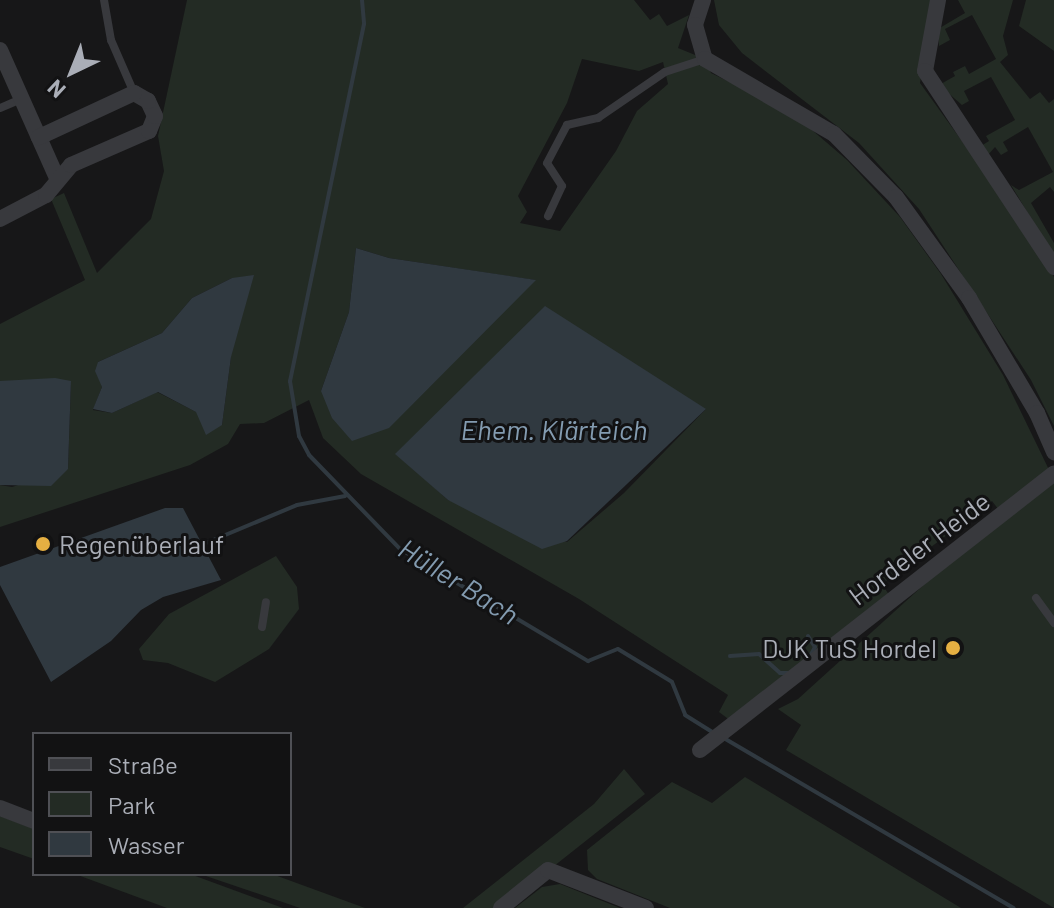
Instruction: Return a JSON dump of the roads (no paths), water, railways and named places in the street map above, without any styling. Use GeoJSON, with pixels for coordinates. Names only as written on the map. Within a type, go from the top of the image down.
{"type":"FeatureCollection","features":[{"type":"Feature","properties":{"kind":"street"},"geometry":{"type":"LineString","coordinates":[[938,0],[925,71],[1054,267]]}},
{"type":"Feature","properties":{"kind":"street"},"geometry":{"type":"LineString","coordinates":[[699,2],[696,41],[705,59],[834,134],[896,197],[969,298],[1037,413],[1054,452]]}},
{"type":"Feature","properties":{"kind":"street"},"geometry":{"type":"LineString","coordinates":[[0,50],[58,180]]}},
{"type":"Feature","properties":{"kind":"street"},"geometry":{"type":"LineString","coordinates":[[0,219],[46,195],[71,165],[149,131],[155,116],[148,101],[134,93],[39,137]]}},
{"type":"Feature","properties":{"kind":"street","name":"Hordeler Heide"},"geometry":{"type":"LineString","coordinates":[[700,750],[1054,473]]}},
{"type":"Feature","properties":{"kind":"street"},"geometry":{"type":"LineString","coordinates":[[0,808],[32,820]]}},
{"type":"Feature","properties":{"kind":"street"},"geometry":{"type":"LineString","coordinates":[[501,908],[548,870],[646,908]]}},
{"type":"Feature","properties":{"kind":"lane"},"geometry":{"type":"LineString","coordinates":[[104,0],[111,40],[134,93]]}},
{"type":"Feature","properties":{"kind":"lane"},"geometry":{"type":"LineString","coordinates":[[548,216],[562,186],[547,163],[567,125],[598,118],[665,72],[705,59]]}},
{"type":"Feature","properties":{"kind":"lane"},"geometry":{"type":"LineString","coordinates":[[0,108],[21,99]]}},
{"type":"Feature","properties":{"kind":"lane"},"geometry":{"type":"LineString","coordinates":[[1036,598],[1054,623]]}},
{"type":"Feature","properties":{"kind":"lane"},"geometry":{"type":"LineString","coordinates":[[262,627],[266,602]]}},
{"type":"Feature","properties":{"kind":"water","name":"Ehem. Klärteich"},"geometry":{"type":"Polygon","coordinates":[[[356,248],[389,258],[536,280],[389,428],[352,441],[332,418],[321,391],[349,312],[356,248]]]}},
{"type":"Feature","properties":{"kind":"water"},"geometry":{"type":"Polygon","coordinates":[[[254,275],[231,357],[222,425],[206,435],[196,412],[158,392],[112,413],[93,409],[102,387],[95,371],[98,362],[162,333],[192,298],[232,278],[254,275]]]}},
{"type":"Feature","properties":{"kind":"water","name":"Ehem. Klärteich"},"geometry":{"type":"Polygon","coordinates":[[[545,306],[706,409],[567,541],[542,549],[448,500],[395,454],[545,306]]]}},
{"type":"Feature","properties":{"kind":"water"},"geometry":{"type":"Polygon","coordinates":[[[55,378],[71,381],[68,469],[51,486],[0,485],[0,381],[55,378]]]}},
{"type":"Feature","properties":{"kind":"water"},"geometry":{"type":"Polygon","coordinates":[[[165,508],[183,508],[221,580],[163,597],[141,610],[111,641],[51,682],[0,585],[0,567],[165,508]]]}},
{"type":"Feature","properties":{"kind":"waterway","name":"Hüller Bach"},"geometry":{"type":"LineString","coordinates":[[362,0],[364,24],[290,381],[299,436],[309,455],[400,549],[588,661],[618,649],[672,682],[685,715],[714,733]]}},
{"type":"Feature","properties":{"kind":"waterway"},"geometry":{"type":"LineString","coordinates":[[199,546],[297,505],[345,496]]}},
{"type":"Feature","properties":{"kind":"waterway"},"geometry":{"type":"LineString","coordinates":[[808,636],[815,647],[811,655]]}},
{"type":"Feature","properties":{"kind":"waterway"},"geometry":{"type":"LineString","coordinates":[[730,656],[759,654],[780,673],[789,673]]}},
{"type":"Feature","properties":{"kind":"waterway","name":"Hüller Bach"},"geometry":{"type":"LineString","coordinates":[[722,737],[1013,908]]}},
{"type":"Feature","properties":{"kind":"place","name":"Regenüberlauf"},"geometry":{"type":"Point","coordinates":[43,544]}},
{"type":"Feature","properties":{"kind":"place","name":"DJK TuS Hordel"},"geometry":{"type":"Point","coordinates":[953,648]}}]}
